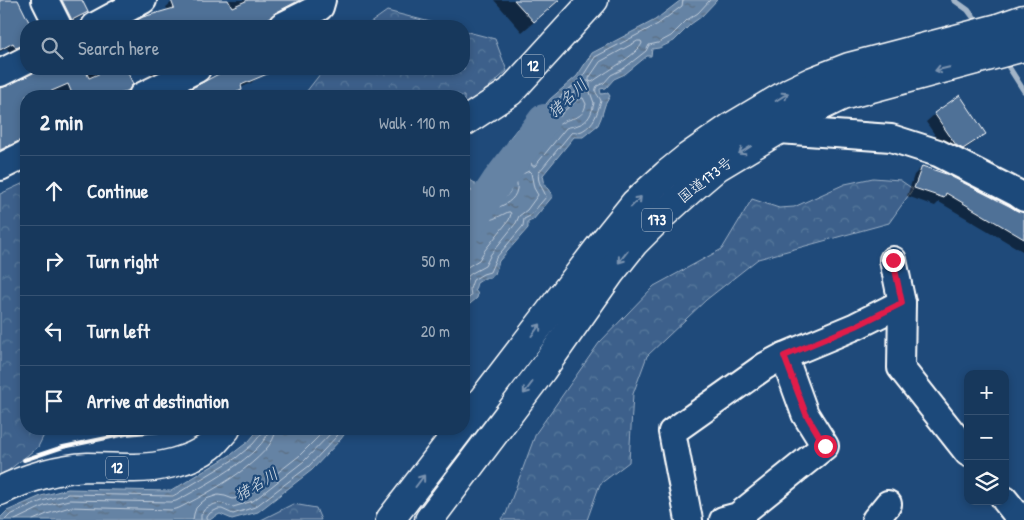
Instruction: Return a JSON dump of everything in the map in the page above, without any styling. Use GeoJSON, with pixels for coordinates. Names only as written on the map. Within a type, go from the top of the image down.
{"type":"FeatureCollection","features":[{"type":"Feature","properties":{"kind":"main road","name":"12"},"geometry":{"type":"LineString","coordinates":[[470,118],[510,92],[594,0]]}},
{"type":"Feature","properties":{"kind":"main road","name":"国道173号"},"geometry":{"type":"LineString","coordinates":[[470,416],[635,203],[688,157],[731,127],[790,92],[813,81],[849,67],[1024,19]]}},
{"type":"Feature","properties":{"kind":"main road","name":"国道173号"},"geometry":{"type":"LineString","coordinates":[[429,520],[542,370],[634,243],[660,217],[718,167],[807,113],[842,96],[1008,52]]}},
{"type":"Feature","properties":{"kind":"main road","name":"12"},"geometry":{"type":"LineString","coordinates":[[0,491],[34,478],[68,469],[88,467],[136,468],[162,465],[188,458],[210,446],[220,435]]}},
{"type":"Feature","properties":{"kind":"main road"},"geometry":{"type":"LineString","coordinates":[[390,520],[455,435]]}},
{"type":"Feature","properties":{"kind":"street"},"geometry":{"type":"LineString","coordinates":[[45,0],[55,20]]}},
{"type":"Feature","properties":{"kind":"street"},"geometry":{"type":"LineString","coordinates":[[106,20],[143,0]]}},
{"type":"Feature","properties":{"kind":"street"},"geometry":{"type":"LineString","coordinates":[[294,20],[320,7],[322,0]]}},
{"type":"Feature","properties":{"kind":"street"},"geometry":{"type":"LineString","coordinates":[[0,73],[20,63]]}},
{"type":"Feature","properties":{"kind":"street"},"geometry":{"type":"LineString","coordinates":[[154,90],[185,75]]}},
{"type":"Feature","properties":{"kind":"street"},"geometry":{"type":"LineString","coordinates":[[779,130],[892,138],[938,153],[1024,198]]}},
{"type":"Feature","properties":{"kind":"street"},"geometry":{"type":"LineString","coordinates":[[0,167],[20,157]]}},
{"type":"Feature","properties":{"kind":"street"},"geometry":{"type":"LineString","coordinates":[[893,260],[902,303],[901,368],[964,448]]}},
{"type":"Feature","properties":{"kind":"street"},"geometry":{"type":"LineString","coordinates":[[689,520],[672,432],[765,366],[784,356],[856,326],[902,303]]}},
{"type":"Feature","properties":{"kind":"street"},"geometry":{"type":"LineString","coordinates":[[733,519],[825,446],[806,414],[784,356]]}},
{"type":"Feature","properties":{"kind":"street"},"geometry":{"type":"LineString","coordinates":[[1009,505],[1021,520]]}},
{"type":"Feature","properties":{"kind":"green space"},"geometry":{"type":"Polygon","coordinates":[[[387,11],[422,20],[374,20],[387,11]]]}},
{"type":"Feature","properties":{"kind":"green space"},"geometry":{"type":"Polygon","coordinates":[[[470,33],[495,39],[507,71],[470,104],[470,90],[308,90],[319,75],[470,75],[470,33]]]}},
{"type":"Feature","properties":{"kind":"green space"},"geometry":{"type":"Polygon","coordinates":[[[873,178],[900,180],[913,189],[889,223],[758,259],[706,300],[647,356],[633,394],[629,462],[600,484],[587,520],[501,520],[506,514],[536,433],[599,343],[654,286],[722,249],[752,199],[779,208],[794,207],[845,184],[873,178]]]}},
{"type":"Feature","properties":{"kind":"green space"},"geometry":{"type":"Polygon","coordinates":[[[20,185],[20,435],[44,435],[38,447],[0,477],[0,194],[20,185]]]}},
{"type":"Feature","properties":{"kind":"green space"},"geometry":{"type":"Polygon","coordinates":[[[293,504],[316,508],[321,520],[261,520],[293,504]]]}},
{"type":"Feature","properties":{"kind":"water"},"geometry":{"type":"Polygon","coordinates":[[[681,0],[717,0],[674,41],[652,49],[651,56],[647,56],[625,74],[614,79],[606,88],[600,89],[601,94],[608,93],[610,96],[598,125],[583,137],[574,137],[543,175],[545,185],[553,196],[533,220],[528,222],[528,228],[499,261],[495,274],[491,278],[485,278],[477,283],[475,290],[478,294],[477,298],[470,304],[470,180],[475,183],[477,200],[482,203],[487,201],[485,197],[488,194],[493,198],[502,194],[506,187],[502,173],[506,167],[519,164],[520,161],[511,147],[507,146],[509,139],[517,129],[535,118],[550,99],[577,76],[592,53],[655,20],[681,0]]]}},
{"type":"Feature","properties":{"kind":"water"},"geometry":{"type":"Polygon","coordinates":[[[254,435],[344,435],[312,470],[258,512],[232,519],[220,514],[210,520],[0,520],[7,511],[41,496],[68,489],[171,491],[232,454],[254,435]]]}},
{"type":"Feature","properties":{"kind":"building"},"geometry":{"type":"Polygon","coordinates":[[[0,0],[18,0],[28,20],[20,20],[20,46],[16,48],[13,43],[0,50],[0,0]]]}},
{"type":"Feature","properties":{"kind":"building"},"geometry":{"type":"Polygon","coordinates":[[[62,0],[82,0],[88,12],[72,20],[62,0]]]}},
{"type":"Feature","properties":{"kind":"building"},"geometry":{"type":"Polygon","coordinates":[[[171,0],[228,0],[232,7],[248,0],[300,0],[275,13],[266,20],[137,20],[174,8],[171,0]]]}},
{"type":"Feature","properties":{"kind":"building"},"geometry":{"type":"Polygon","coordinates":[[[514,0],[559,0],[534,22],[514,0]]]}},
{"type":"Feature","properties":{"kind":"building"},"geometry":{"type":"Polygon","coordinates":[[[29,75],[88,75],[89,78],[96,75],[129,75],[133,84],[129,90],[70,90],[68,84],[54,90],[20,90],[20,141],[0,150],[0,88],[29,75]]]}},
{"type":"Feature","properties":{"kind":"building"},"geometry":{"type":"Polygon","coordinates":[[[217,75],[265,75],[241,85],[242,90],[188,90],[217,75]]]}},
{"type":"Feature","properties":{"kind":"building"},"geometry":{"type":"Polygon","coordinates":[[[960,95],[986,134],[963,149],[956,145],[934,113],[960,95]]]}},
{"type":"Feature","properties":{"kind":"building"},"geometry":{"type":"Polygon","coordinates":[[[922,166],[946,174],[1024,213],[1024,239],[946,193],[944,198],[914,188],[922,166]]]}},
{"type":"Feature","properties":{"kind":"waterway"},"geometry":{"type":"LineString","coordinates":[[954,0],[968,10],[979,25]]}},
{"type":"Feature","properties":{"kind":"waterway"},"geometry":{"type":"LineString","coordinates":[[1005,61],[1024,91]]}},
{"type":"Feature","properties":{"kind":"waterway","name":"猪名川"},"geometry":{"type":"LineString","coordinates":[[470,223],[497,182],[544,120]]}},
{"type":"Feature","properties":{"kind":"railway"},"geometry":{"type":"LineString","coordinates":[[24,460],[63,447],[121,435]]}},
{"type":"Feature","properties":{"kind":"route"},"geometry":{"type":"LineString","coordinates":[[825,446],[806,414],[784,356],[856,326],[902,303],[893,260]]}}]}
